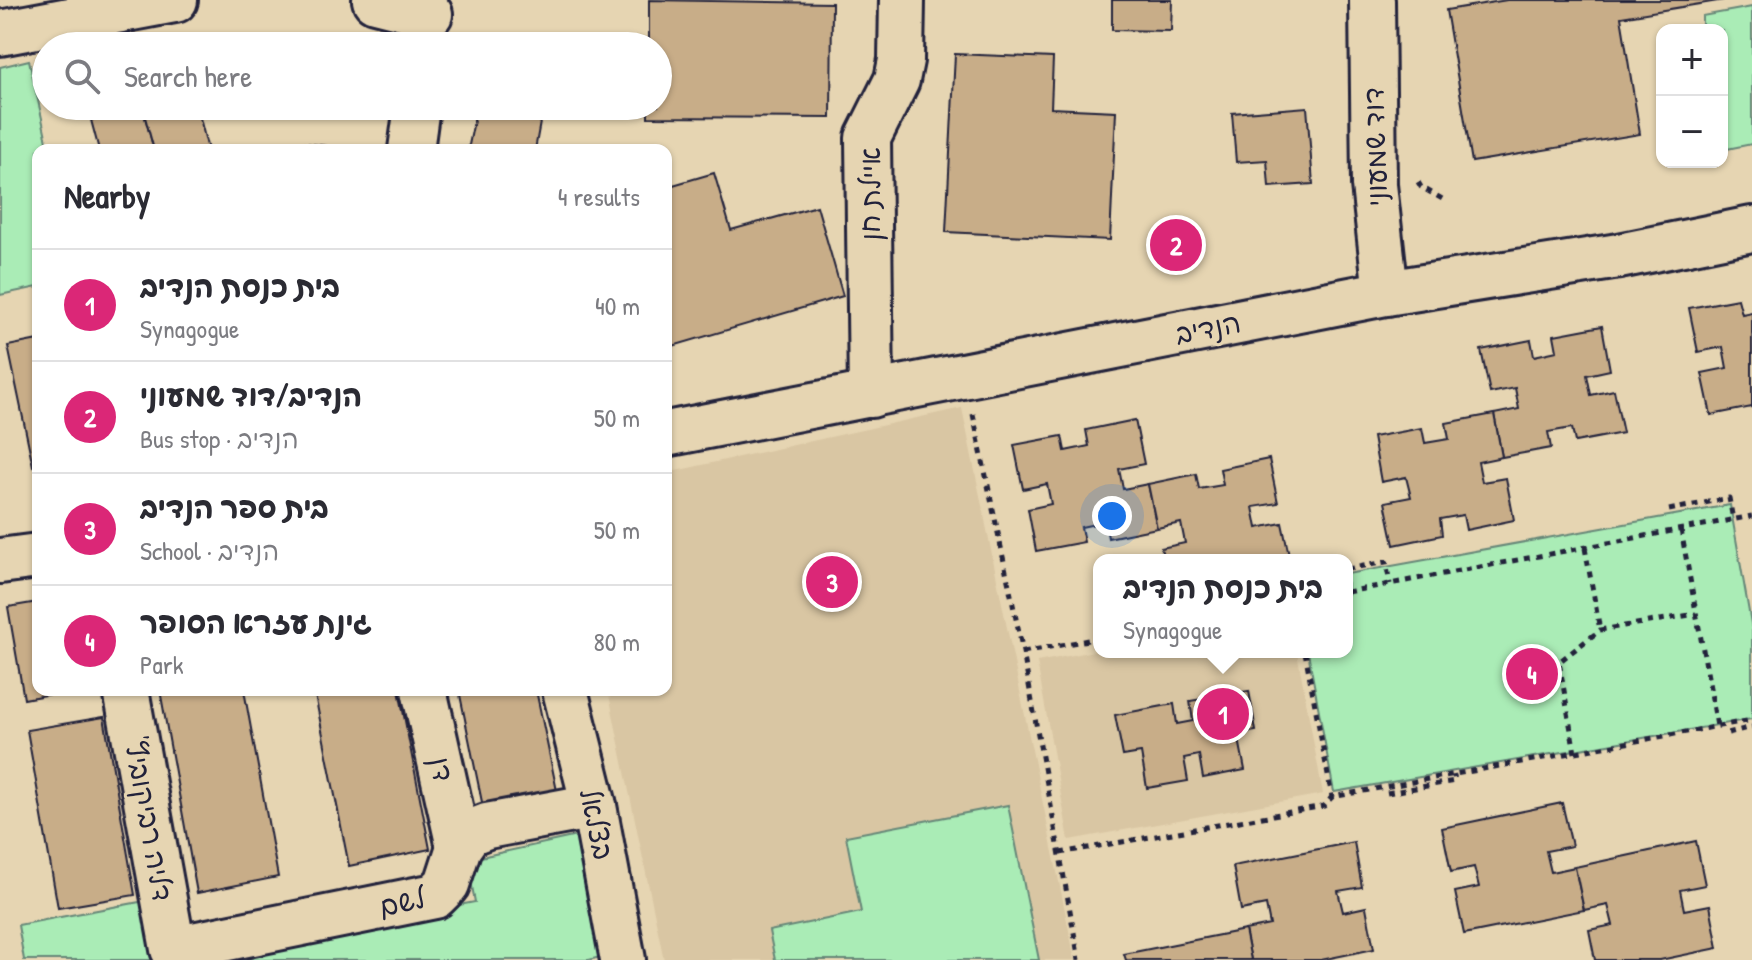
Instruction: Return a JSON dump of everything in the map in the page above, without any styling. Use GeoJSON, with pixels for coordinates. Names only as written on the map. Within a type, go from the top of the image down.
{"type":"FeatureCollection","features":[{"type":"Feature","properties":{"kind":"street"},"geometry":{"type":"LineString","coordinates":[[0,33],[175,0]]}},
{"type":"Feature","properties":{"kind":"street"},"geometry":{"type":"LineString","coordinates":[[375,0],[429,20]]}},
{"type":"Feature","properties":{"kind":"street","name":"איילת חן"},"geometry":{"type":"LineString","coordinates":[[871,395],[868,138],[897,80],[901,60],[902,0]]}},
{"type":"Feature","properties":{"kind":"street","name":"דוד שמעוני"},"geometry":{"type":"LineString","coordinates":[[1372,0],[1374,185],[1386,293]]}},
{"type":"Feature","properties":{"kind":"street"},"geometry":{"type":"LineString","coordinates":[[412,144],[415,120]]}},
{"type":"Feature","properties":{"kind":"street","name":"הנדיב"},"geometry":{"type":"LineString","coordinates":[[672,433],[1386,293],[1619,256],[1752,229]]}},
{"type":"Feature","properties":{"kind":"street","name":"'דליה רביקוביץ"},"geometry":{"type":"LineString","coordinates":[[127,696],[173,949]]}},
{"type":"Feature","properties":{"kind":"street","name":"דן"},"geometry":{"type":"LineString","coordinates":[[425,696],[459,847]]}},
{"type":"Feature","properties":{"kind":"street","name":"בצלאל"},"geometry":{"type":"LineString","coordinates":[[566,696],[594,806],[623,960]]}},
{"type":"Feature","properties":{"kind":"street"},"geometry":{"type":"LineString","coordinates":[[459,847],[469,833],[487,826],[594,806]]}},
{"type":"Feature","properties":{"kind":"street","name":"לשם"},"geometry":{"type":"LineString","coordinates":[[173,949],[435,896],[447,884],[459,847]]}},
{"type":"Feature","properties":{"kind":"path"},"geometry":{"type":"LineString","coordinates":[[965,374],[1023,652],[1079,960]]}},
{"type":"Feature","properties":{"kind":"path"},"geometry":{"type":"LineString","coordinates":[[1669,510],[1729,498],[1733,520]]}},
{"type":"Feature","properties":{"kind":"path"},"geometry":{"type":"LineString","coordinates":[[1353,591],[1752,516]]}},
{"type":"Feature","properties":{"kind":"path"},"geometry":{"type":"LineString","coordinates":[[1681,530],[1717,726]]}},
{"type":"Feature","properties":{"kind":"path"},"geometry":{"type":"LineString","coordinates":[[1585,548],[1600,630]]}},
{"type":"Feature","properties":{"kind":"path"},"geometry":{"type":"LineString","coordinates":[[1353,568],[1386,562],[1390,584]]}},
{"type":"Feature","properties":{"kind":"path"},"geometry":{"type":"LineString","coordinates":[[1575,753],[1559,662],[1600,630],[1696,614]]}},
{"type":"Feature","properties":{"kind":"path"},"geometry":{"type":"LineString","coordinates":[[1023,652],[1093,639]]}},
{"type":"Feature","properties":{"kind":"path"},"geometry":{"type":"LineString","coordinates":[[1306,658],[1332,797]]}},
{"type":"Feature","properties":{"kind":"path"},"geometry":{"type":"LineString","coordinates":[[1060,853],[1324,806],[1332,797],[1752,720]]}},
{"type":"Feature","properties":{"kind":"path"},"geometry":{"type":"LineString","coordinates":[[1728,733],[1752,727]]}},
{"type":"Feature","properties":{"kind":"path"},"geometry":{"type":"LineString","coordinates":[[1387,793],[1455,781],[1454,775]]}},
{"type":"Feature","properties":{"kind":"shaded area"},"geometry":{"type":"Polygon","coordinates":[[[962,408],[1075,960],[664,960],[609,696],[672,696],[672,472],[962,408]]]}},
{"type":"Feature","properties":{"kind":"shaded area"},"geometry":{"type":"Polygon","coordinates":[[[1093,651],[1093,658],[1298,658],[1323,794],[1069,840],[1037,662],[1093,651]]]}},
{"type":"Feature","properties":{"kind":"green space"},"geometry":{"type":"Polygon","coordinates":[[[1752,7],[1752,144],[1728,149],[1728,24],[1702,24],[1702,16],[1752,7]]]}},
{"type":"Feature","properties":{"kind":"green space"},"geometry":{"type":"Polygon","coordinates":[[[29,60],[32,120],[42,120],[48,144],[32,144],[32,288],[0,295],[0,67],[29,60]]]}},
{"type":"Feature","properties":{"kind":"green space"},"geometry":{"type":"Polygon","coordinates":[[[1730,505],[1752,629],[1752,719],[1334,792],[1309,658],[1353,658],[1353,573],[1730,505]]]}},
{"type":"Feature","properties":{"kind":"green space"},"geometry":{"type":"Polygon","coordinates":[[[1008,805],[1039,960],[775,960],[769,931],[861,912],[846,836],[1008,805]]]}},
{"type":"Feature","properties":{"kind":"green space"},"geometry":{"type":"Polygon","coordinates":[[[586,834],[611,954],[589,960],[171,960],[475,902],[467,860],[586,834]]]}},
{"type":"Feature","properties":{"kind":"green space"},"geometry":{"type":"Polygon","coordinates":[[[145,901],[156,960],[24,960],[18,925],[145,901]]]}},
{"type":"Feature","properties":{"kind":"building"},"geometry":{"type":"Polygon","coordinates":[[[649,0],[832,3],[831,118],[672,117],[672,32],[649,32],[649,0]]]}},
{"type":"Feature","properties":{"kind":"building"},"geometry":{"type":"Polygon","coordinates":[[[1112,0],[1172,0],[1171,31],[1112,30],[1112,0]]]}},
{"type":"Feature","properties":{"kind":"building"},"geometry":{"type":"Polygon","coordinates":[[[1507,0],[1724,0],[1621,17],[1640,134],[1472,162],[1446,10],[1507,0]]]}},
{"type":"Feature","properties":{"kind":"building"},"geometry":{"type":"Polygon","coordinates":[[[955,54],[1053,58],[1051,108],[1116,111],[1110,240],[946,232],[955,54]]]}},
{"type":"Feature","properties":{"kind":"building"},"geometry":{"type":"Polygon","coordinates":[[[1307,107],[1313,184],[1269,187],[1267,160],[1236,162],[1232,113],[1307,107]]]}},
{"type":"Feature","properties":{"kind":"building"},"geometry":{"type":"Polygon","coordinates":[[[91,120],[146,120],[152,144],[97,144],[91,120]]]}},
{"type":"Feature","properties":{"kind":"building"},"geometry":{"type":"Polygon","coordinates":[[[146,120],[200,120],[206,144],[152,144],[146,120]]]}},
{"type":"Feature","properties":{"kind":"building"},"geometry":{"type":"Polygon","coordinates":[[[474,120],[540,120],[536,144],[469,144],[474,120]]]}},
{"type":"Feature","properties":{"kind":"building"},"geometry":{"type":"Polygon","coordinates":[[[714,173],[731,230],[817,206],[843,296],[672,346],[672,185],[714,173]]]}},
{"type":"Feature","properties":{"kind":"building"},"geometry":{"type":"Polygon","coordinates":[[[1738,299],[1742,314],[1752,312],[1752,407],[1711,415],[1702,373],[1727,368],[1723,347],[1698,352],[1689,308],[1738,299]]]}},
{"type":"Feature","properties":{"kind":"building"},"geometry":{"type":"Polygon","coordinates":[[[1602,326],[1610,370],[1587,375],[1591,395],[1614,390],[1623,433],[1575,442],[1572,428],[1548,432],[1551,448],[1502,457],[1494,414],[1519,409],[1515,388],[1490,393],[1481,350],[1531,340],[1534,356],[1557,351],[1554,335],[1602,326]]]}},
{"type":"Feature","properties":{"kind":"building"},"geometry":{"type":"Polygon","coordinates":[[[32,341],[32,461],[8,346],[32,341]]]}},
{"type":"Feature","properties":{"kind":"building"},"geometry":{"type":"Polygon","coordinates":[[[1494,414],[1502,457],[1478,462],[1482,482],[1506,478],[1514,520],[1466,530],[1463,515],[1440,519],[1442,535],[1394,545],[1385,502],[1411,497],[1406,477],[1381,482],[1373,437],[1422,428],[1425,443],[1449,439],[1446,423],[1494,414]]]}},
{"type":"Feature","properties":{"kind":"building"},"geometry":{"type":"Polygon","coordinates":[[[1135,420],[1144,464],[1119,469],[1123,489],[1148,484],[1157,528],[1108,538],[1105,522],[1081,527],[1084,542],[1036,551],[1028,509],[1051,504],[1047,484],[1023,489],[1014,445],[1062,436],[1065,451],[1089,446],[1086,430],[1135,420]]]}},
{"type":"Feature","properties":{"kind":"building"},"geometry":{"type":"Polygon","coordinates":[[[1269,459],[1278,503],[1253,507],[1257,528],[1282,523],[1289,554],[1162,554],[1161,548],[1185,543],[1181,523],[1157,528],[1148,484],[1196,474],[1199,489],[1223,485],[1220,469],[1269,459]]]}},
{"type":"Feature","properties":{"kind":"building"},"geometry":{"type":"Polygon","coordinates":[[[32,603],[32,696],[40,696],[24,699],[8,607],[32,603]]]}},
{"type":"Feature","properties":{"kind":"building"},"geometry":{"type":"Polygon","coordinates":[[[1249,691],[1256,731],[1238,734],[1245,770],[1203,778],[1199,755],[1184,758],[1188,781],[1147,788],[1141,753],[1123,756],[1115,715],[1174,704],[1177,724],[1193,721],[1190,701],[1249,691]]]}},
{"type":"Feature","properties":{"kind":"building"},"geometry":{"type":"Polygon","coordinates":[[[161,696],[245,696],[278,877],[197,893],[161,696]]]}},
{"type":"Feature","properties":{"kind":"building"},"geometry":{"type":"Polygon","coordinates":[[[315,696],[400,696],[430,849],[349,866],[315,696]]]}},
{"type":"Feature","properties":{"kind":"building"},"geometry":{"type":"Polygon","coordinates":[[[460,696],[537,696],[557,791],[483,807],[460,696]]]}},
{"type":"Feature","properties":{"kind":"building"},"geometry":{"type":"Polygon","coordinates":[[[104,717],[135,895],[58,908],[27,730],[104,717]]]}},
{"type":"Feature","properties":{"kind":"building"},"geometry":{"type":"Polygon","coordinates":[[[1562,803],[1572,846],[1546,851],[1551,872],[1575,867],[1584,910],[1464,934],[1455,892],[1479,887],[1474,867],[1451,872],[1442,828],[1562,803]]]}},
{"type":"Feature","properties":{"kind":"building"},"geometry":{"type":"Polygon","coordinates":[[[1696,841],[1705,885],[1680,890],[1684,910],[1710,905],[1718,948],[1660,960],[1595,960],[1589,930],[1613,925],[1608,905],[1584,910],[1575,867],[1696,841]]]}},
{"type":"Feature","properties":{"kind":"building"},"geometry":{"type":"Polygon","coordinates":[[[1354,842],[1362,887],[1338,891],[1343,912],[1366,907],[1374,949],[1321,960],[1251,960],[1245,930],[1270,925],[1266,905],[1241,910],[1233,866],[1354,842]]]}},
{"type":"Feature","properties":{"kind":"building"},"geometry":{"type":"Polygon","coordinates":[[[1245,930],[1251,960],[1126,960],[1124,954],[1245,930]]]}},
{"type":"Feature","properties":{"kind":"place","name":"הנדיב/דוד שמעוני"},"geometry":{"type":"Point","coordinates":[1176,245]}},
{"type":"Feature","properties":{"kind":"place","name":"בית ספר הנדיב"},"geometry":{"type":"Point","coordinates":[832,582]}},
{"type":"Feature","properties":{"kind":"place","name":"גינת עזרא הסופר"},"geometry":{"type":"Point","coordinates":[1532,674]}},
{"type":"Feature","properties":{"kind":"place","name":"בית כנסת הנדיב"},"geometry":{"type":"Point","coordinates":[1223,714]}}]}
